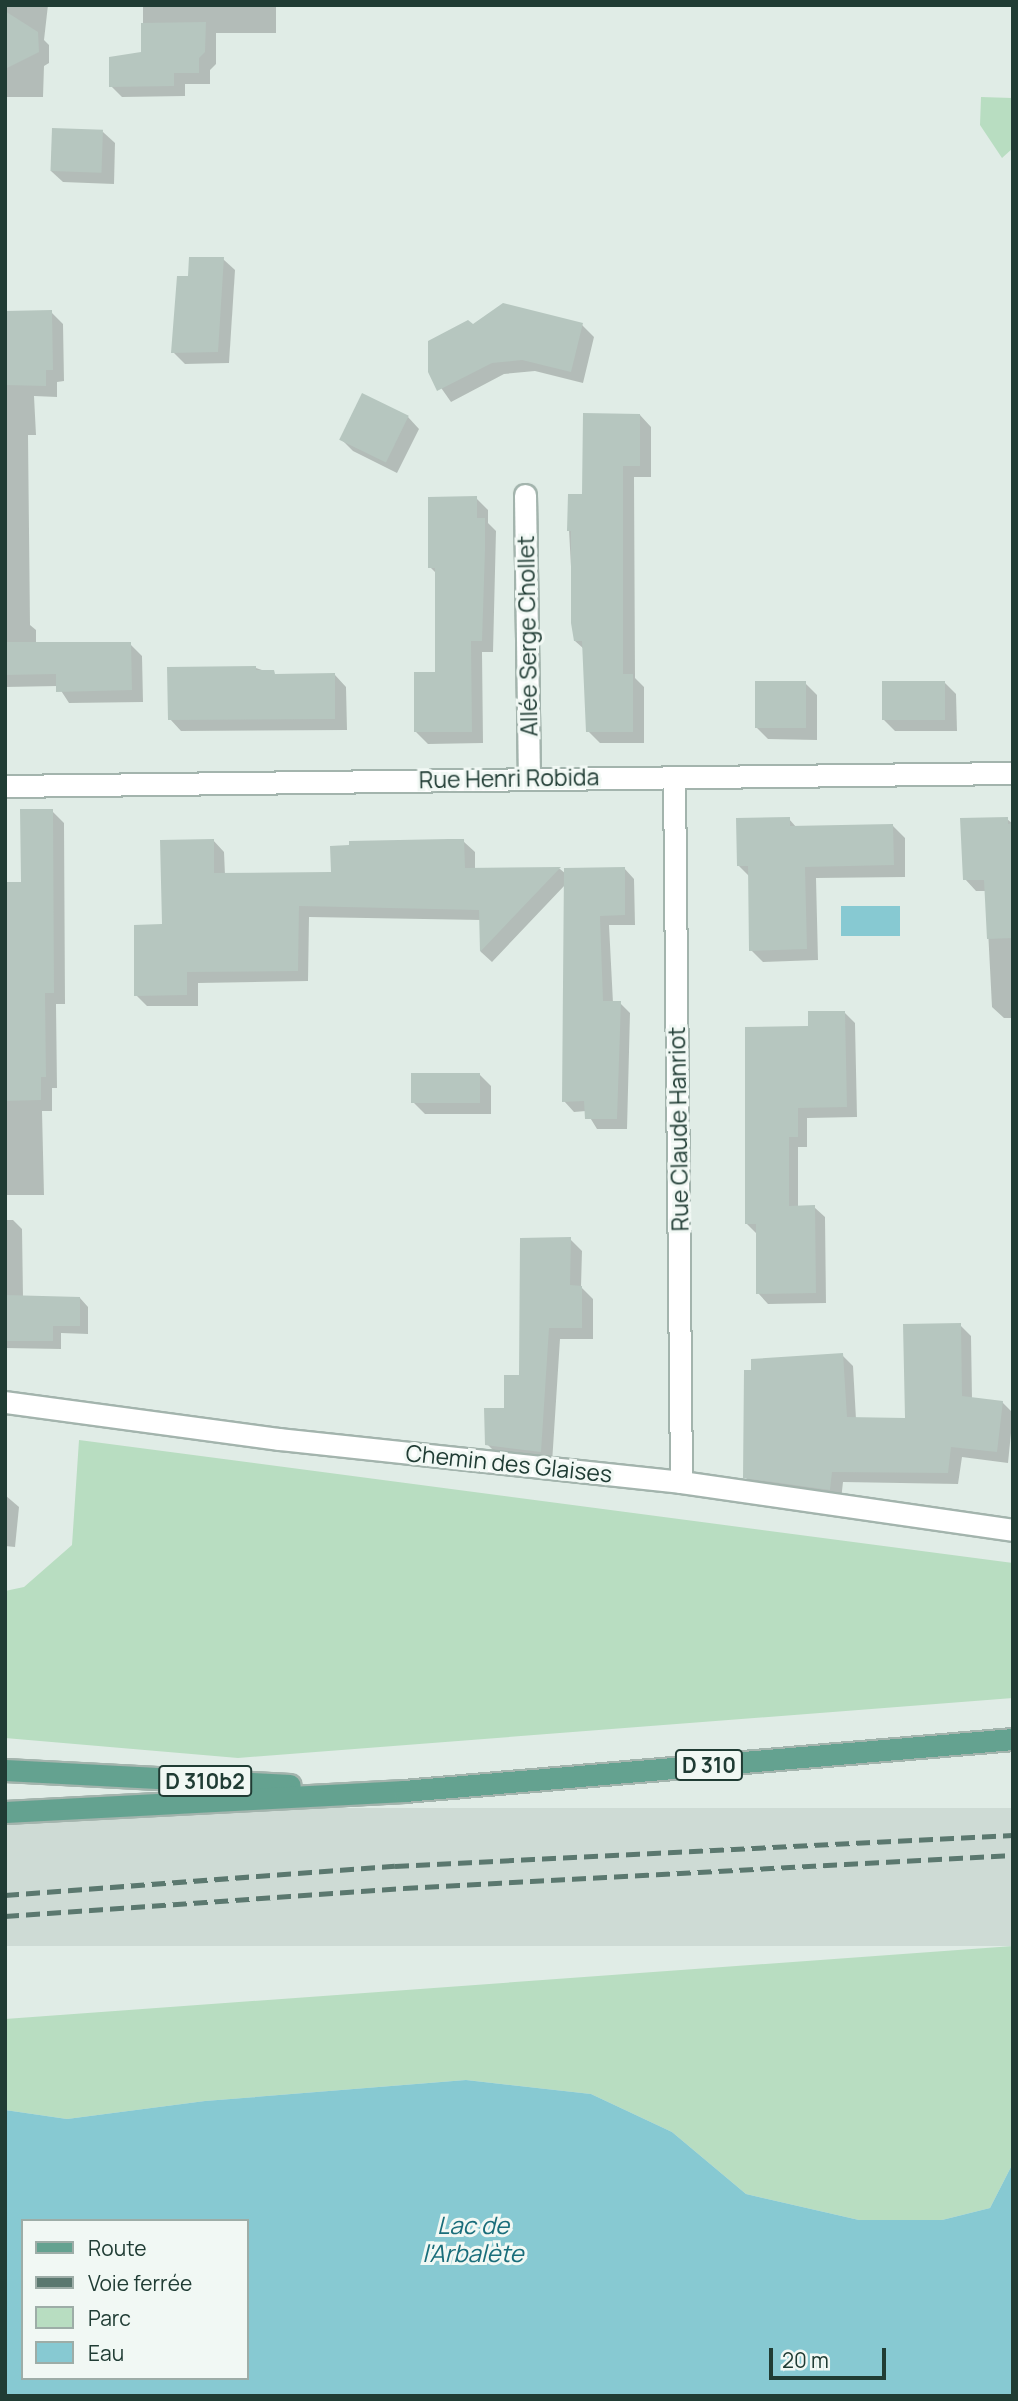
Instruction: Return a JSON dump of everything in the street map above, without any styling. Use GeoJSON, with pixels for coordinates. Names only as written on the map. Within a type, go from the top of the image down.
{"type":"FeatureCollection","features":[{"type":"Feature","properties":{"kind":"main road","name":"D 310"},"geometry":{"type":"LineString","coordinates":[[5,1812],[404,1791],[1013,1739]]}},
{"type":"Feature","properties":{"kind":"main road","name":"D 310b2"},"geometry":{"type":"LineString","coordinates":[[5,1770],[404,1791]]}},
{"type":"Feature","properties":{"kind":"street","name":"Allée Serge Chollet"},"geometry":{"type":"LineString","coordinates":[[525,495],[528,777]]}},
{"type":"Feature","properties":{"kind":"street","name":"Rue Henri Robida"},"geometry":{"type":"LineString","coordinates":[[5,786],[528,777],[1013,773]]}},
{"type":"Feature","properties":{"kind":"street","name":"Rue Claude Hanriot"},"geometry":{"type":"LineString","coordinates":[[674,777],[681,1482]]}},
{"type":"Feature","properties":{"kind":"street","name":"Chemin des Glaises"},"geometry":{"type":"LineString","coordinates":[[5,1402],[279,1439],[681,1482],[1013,1530]]}},
{"type":"Feature","properties":{"kind":"shaded area"},"geometry":{"type":"Polygon","coordinates":[[[5,1808],[1013,1808],[1013,1946],[5,1946],[5,1808]]]}},
{"type":"Feature","properties":{"kind":"green space"},"geometry":{"type":"Polygon","coordinates":[[[1013,82],[1013,148],[1002,158],[980,125],[981,97],[1012,98],[1013,82]]]}},
{"type":"Feature","properties":{"kind":"green space"},"geometry":{"type":"Polygon","coordinates":[[[79,1440],[1013,1563],[1013,1698],[238,1758],[5,1738],[5,1591],[24,1587],[72,1545],[79,1440]]]}},
{"type":"Feature","properties":{"kind":"green space"},"geometry":{"type":"Polygon","coordinates":[[[1013,1946],[1013,2163],[990,2208],[942,2220],[859,2220],[746,2194],[672,2132],[591,2094],[466,2080],[205,2101],[67,2119],[5,2110],[5,2019],[1013,1946]]]}},
{"type":"Feature","properties":{"kind":"water"},"geometry":{"type":"Polygon","coordinates":[[[841,906],[900,906],[900,936],[841,936],[841,906]]]}},
{"type":"Feature","properties":{"kind":"water","name":"Lac de l'Arbalète"},"geometry":{"type":"Polygon","coordinates":[[[466,2080],[591,2094],[672,2132],[746,2194],[859,2220],[942,2220],[990,2208],[1013,2163],[1013,2396],[5,2396],[5,2110],[67,2119],[205,2101],[466,2080]]]}},
{"type":"Feature","properties":{"kind":"building"},"geometry":{"type":"Polygon","coordinates":[[[5,11],[38,32],[39,52],[5,69],[5,11]]]}},
{"type":"Feature","properties":{"kind":"building"},"geometry":{"type":"Polygon","coordinates":[[[206,22],[205,52],[199,58],[199,73],[174,73],[174,86],[109,87],[109,57],[141,52],[141,23],[206,22]]]}},
{"type":"Feature","properties":{"kind":"building"},"geometry":{"type":"Polygon","coordinates":[[[52,128],[103,130],[101,173],[50,171],[52,128]]]}},
{"type":"Feature","properties":{"kind":"building"},"geometry":{"type":"Polygon","coordinates":[[[189,257],[224,257],[218,352],[171,353],[177,276],[188,276],[189,257]]]}},
{"type":"Feature","properties":{"kind":"building"},"geometry":{"type":"Polygon","coordinates":[[[503,303],[583,323],[571,372],[522,360],[492,363],[437,391],[428,372],[428,341],[468,320],[473,324],[503,303]]]}},
{"type":"Feature","properties":{"kind":"building"},"geometry":{"type":"Polygon","coordinates":[[[52,310],[53,370],[46,370],[46,386],[5,385],[5,311],[52,310]]]}},
{"type":"Feature","properties":{"kind":"building"},"geometry":{"type":"Polygon","coordinates":[[[362,393],[409,416],[386,463],[339,440],[362,393]]]}},
{"type":"Feature","properties":{"kind":"building"},"geometry":{"type":"Polygon","coordinates":[[[583,413],[640,414],[640,466],[623,466],[623,674],[633,674],[633,732],[586,732],[582,641],[574,641],[571,623],[571,531],[567,531],[568,494],[582,494],[583,413]]]}},
{"type":"Feature","properties":{"kind":"building"},"geometry":{"type":"Polygon","coordinates":[[[477,496],[477,518],[485,518],[485,550],[482,641],[471,641],[472,732],[414,732],[414,672],[435,672],[435,568],[428,568],[428,497],[477,496]]]}},
{"type":"Feature","properties":{"kind":"building"},"geometry":{"type":"Polygon","coordinates":[[[5,642],[131,642],[132,690],[56,692],[56,674],[5,675],[5,642]]]}},
{"type":"Feature","properties":{"kind":"building"},"geometry":{"type":"Polygon","coordinates":[[[256,666],[256,670],[274,670],[275,674],[335,673],[335,719],[168,720],[167,667],[256,666]]]}},
{"type":"Feature","properties":{"kind":"building"},"geometry":{"type":"Polygon","coordinates":[[[755,681],[806,681],[806,728],[755,728],[755,681]]]}},
{"type":"Feature","properties":{"kind":"building"},"geometry":{"type":"Polygon","coordinates":[[[882,681],[945,681],[945,720],[882,720],[882,681]]]}},
{"type":"Feature","properties":{"kind":"building"},"geometry":{"type":"Polygon","coordinates":[[[20,809],[53,809],[54,993],[45,993],[46,1077],[41,1077],[41,1100],[5,1101],[5,882],[21,882],[20,809]]]}},
{"type":"Feature","properties":{"kind":"building"},"geometry":{"type":"Polygon","coordinates":[[[790,817],[790,826],[893,824],[894,865],[805,867],[807,949],[749,951],[748,866],[737,866],[736,818],[790,817]]]}},
{"type":"Feature","properties":{"kind":"building"},"geometry":{"type":"Polygon","coordinates":[[[1008,817],[1008,824],[1013,823],[1013,938],[987,939],[984,880],[963,880],[960,818],[1008,817]]]}},
{"type":"Feature","properties":{"kind":"building"},"geometry":{"type":"Polygon","coordinates":[[[214,839],[214,873],[331,872],[330,846],[349,845],[349,841],[449,839],[464,839],[465,868],[561,867],[480,952],[479,910],[299,906],[298,971],[187,972],[187,995],[134,996],[134,925],[162,924],[160,840],[214,839]]]}},
{"type":"Feature","properties":{"kind":"building"},"geometry":{"type":"Polygon","coordinates":[[[625,867],[625,915],[600,916],[603,1001],[621,1001],[617,1119],[585,1119],[584,1101],[562,1102],[564,868],[625,867]]]}},
{"type":"Feature","properties":{"kind":"building"},"geometry":{"type":"Polygon","coordinates":[[[808,1011],[845,1011],[847,1107],[798,1108],[798,1137],[789,1137],[789,1206],[815,1205],[816,1293],[756,1294],[756,1224],[745,1224],[745,1027],[808,1026],[808,1011]]]}},
{"type":"Feature","properties":{"kind":"building"},"geometry":{"type":"Polygon","coordinates":[[[411,1073],[480,1073],[480,1103],[411,1103],[411,1073]]]}},
{"type":"Feature","properties":{"kind":"building"},"geometry":{"type":"Polygon","coordinates":[[[571,1237],[570,1285],[582,1286],[582,1328],[549,1328],[541,1452],[485,1445],[484,1408],[504,1408],[504,1375],[519,1375],[520,1238],[571,1237]]]}},
{"type":"Feature","properties":{"kind":"building"},"geometry":{"type":"Polygon","coordinates":[[[5,1295],[80,1297],[80,1326],[53,1326],[53,1341],[5,1341],[5,1295]]]}},
{"type":"Feature","properties":{"kind":"building"},"geometry":{"type":"Polygon","coordinates":[[[961,1323],[962,1396],[1003,1401],[997,1452],[951,1447],[948,1473],[832,1472],[830,1490],[743,1478],[744,1370],[751,1370],[751,1359],[843,1353],[847,1417],[905,1418],[903,1324],[961,1323]]]}},
{"type":"Feature","properties":{"kind":"railway"},"geometry":{"type":"LineString","coordinates":[[5,1895],[395,1866],[1013,1835]]}},
{"type":"Feature","properties":{"kind":"railway"},"geometry":{"type":"LineString","coordinates":[[5,1916],[404,1888],[1013,1855]]}}]}
